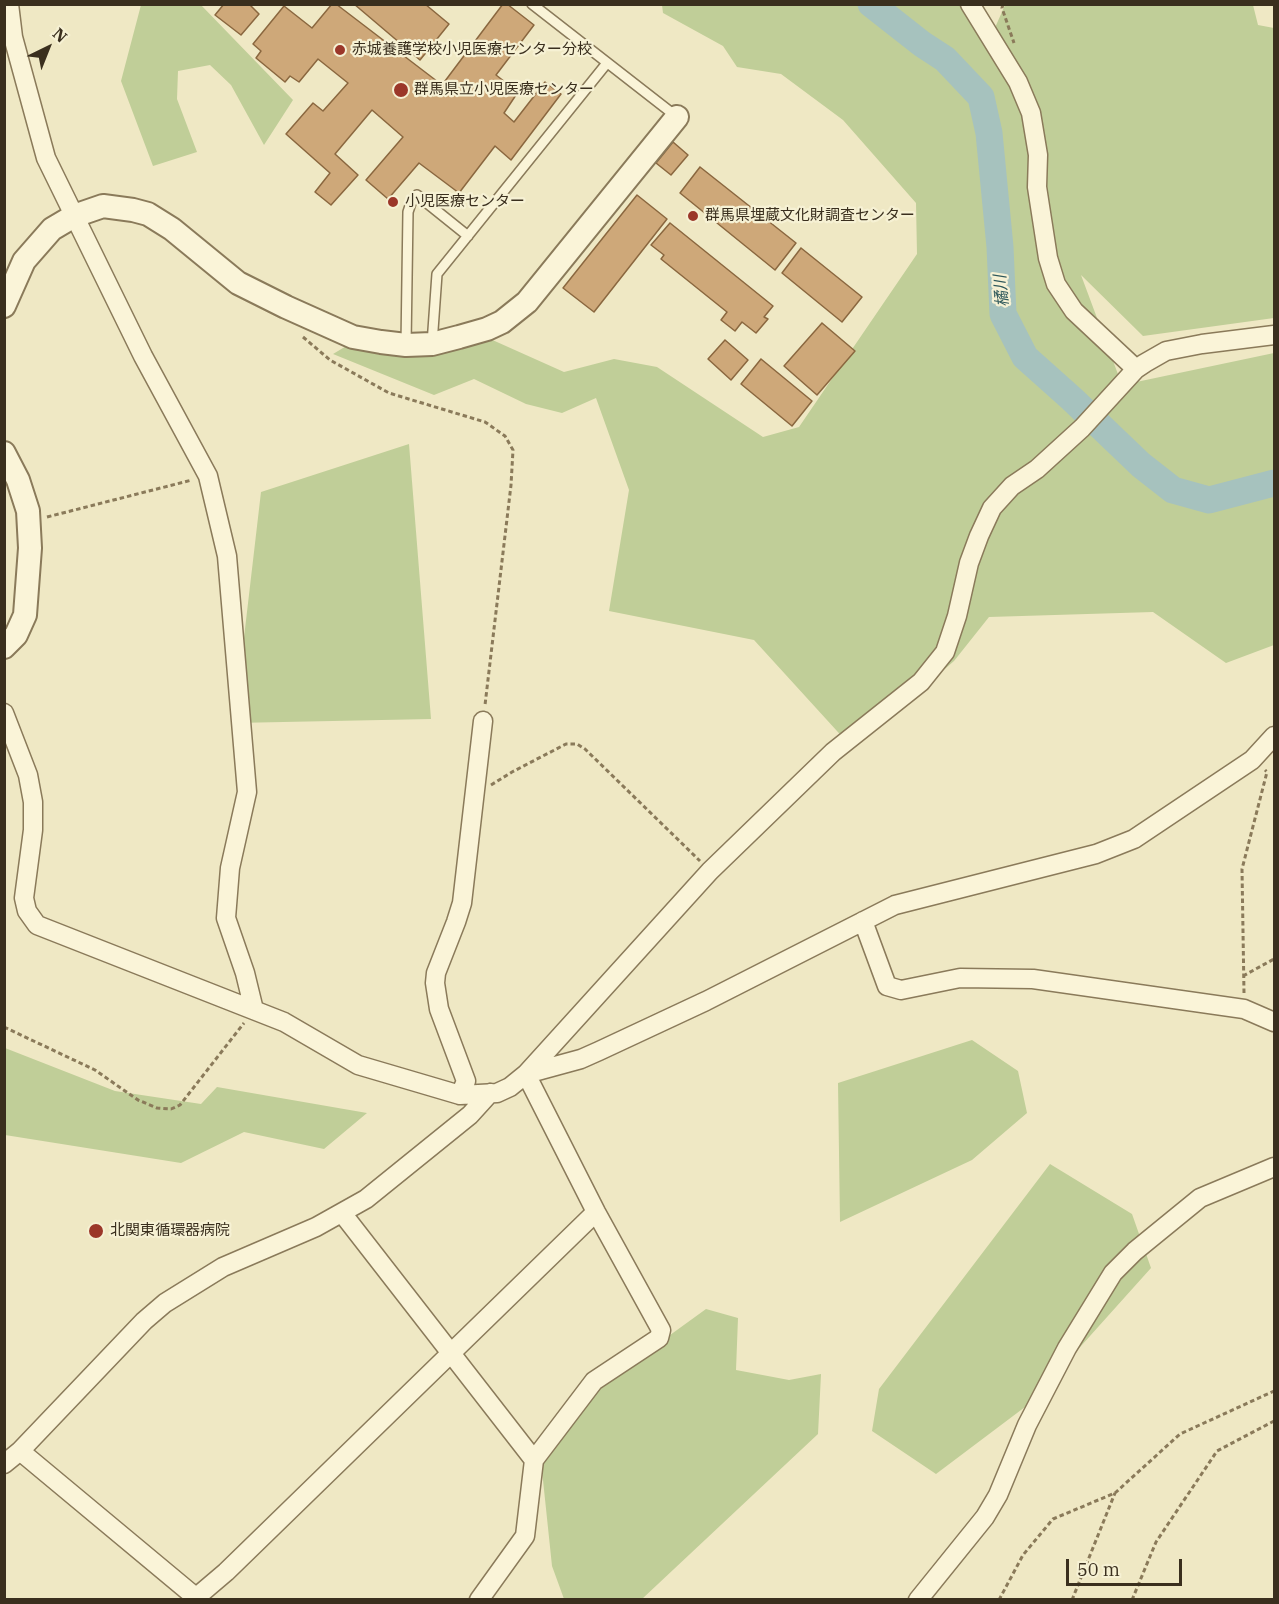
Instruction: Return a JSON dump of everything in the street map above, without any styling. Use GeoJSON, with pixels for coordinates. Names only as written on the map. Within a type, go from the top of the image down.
{"type":"FeatureCollection","features":[{"type":"Feature","properties":{"kind":"street"},"geometry":{"type":"LineString","coordinates":[[9,4],[13,37],[46,158],[143,356],[208,476],[227,556],[247,792],[230,868],[226,918],[245,973],[254,1010]]}},
{"type":"Feature","properties":{"kind":"street"},"geometry":{"type":"LineString","coordinates":[[970,4],[1018,82],[1031,113],[1038,155],[1037,187],[1048,258],[1056,284],[1074,311],[1136,369]]}},
{"type":"Feature","properties":{"kind":"street"},"geometry":{"type":"LineString","coordinates":[[4,306],[24,261],[52,229],[74,216],[102,206],[148,214],[172,229],[238,283],[353,337],[406,345],[432,344],[487,329],[502,322],[527,302],[676,117]]}},
{"type":"Feature","properties":{"kind":"street"},"geometry":{"type":"LineString","coordinates":[[4,713],[28,775],[33,802],[33,830],[24,898],[27,911],[37,925],[284,1022],[358,1065],[460,1095],[497,1093],[510,1087],[526,1074],[710,871],[833,752],[921,682],[945,652],[957,616],[969,563],[992,508],[1012,486],[1037,469],[1082,428],[1136,369],[1166,351],[1275,335]]}},
{"type":"Feature","properties":{"kind":"street"},"geometry":{"type":"LineString","coordinates":[[4,453],[18,480],[28,511],[30,548],[25,615],[16,635],[4,647]]}},
{"type":"Feature","properties":{"kind":"street"},"geometry":{"type":"LineString","coordinates":[[460,1095],[466,1081],[439,1009],[435,983],[436,973],[462,903],[483,721]]}},
{"type":"Feature","properties":{"kind":"street"},"geometry":{"type":"LineString","coordinates":[[526,1074],[581,1059],[599,1051],[706,1001],[895,905],[1096,854],[1134,839],[1252,760],[1275,736]]}},
{"type":"Feature","properties":{"kind":"street"},"geometry":{"type":"LineString","coordinates":[[863,921],[887,986],[901,990],[960,978],[1033,979],[1244,1009],[1275,1022]]}},
{"type":"Feature","properties":{"kind":"street"},"geometry":{"type":"LineString","coordinates":[[478,1599],[525,1536],[534,1460],[594,1381],[658,1338],[661,1330],[596,1212],[526,1074]]}},
{"type":"Feature","properties":{"kind":"street"},"geometry":{"type":"LineString","coordinates":[[490,1093],[470,1115],[366,1199],[316,1227],[223,1267],[165,1303],[11,1453],[196,1599],[596,1212]]}},
{"type":"Feature","properties":{"kind":"street"},"geometry":{"type":"LineString","coordinates":[[918,1599],[985,1517],[998,1495],[1027,1425],[1067,1348],[1113,1272],[1200,1198],[1275,1167]]}},
{"type":"Feature","properties":{"kind":"street"},"geometry":{"type":"LineString","coordinates":[[342,1213],[534,1460]]}},
{"type":"Feature","properties":{"kind":"lane"},"geometry":{"type":"LineString","coordinates":[[532,4],[676,117]]}},
{"type":"Feature","properties":{"kind":"lane"},"geometry":{"type":"LineString","coordinates":[[432,344],[437,274],[606,63]]}},
{"type":"Feature","properties":{"kind":"lane"},"geometry":{"type":"LineString","coordinates":[[406,345],[408,212],[411,203],[417,195],[468,236]]}},
{"type":"Feature","properties":{"kind":"path"},"geometry":{"type":"LineString","coordinates":[[297,332],[330,360],[390,393],[485,422],[505,436],[513,450],[483,721]]}},
{"type":"Feature","properties":{"kind":"path"},"geometry":{"type":"LineString","coordinates":[[29,522],[208,476]]}},
{"type":"Feature","properties":{"kind":"path"},"geometry":{"type":"LineString","coordinates":[[474,796],[512,772],[566,744],[577,744],[585,749],[710,871]]}},
{"type":"Feature","properties":{"kind":"path"},"geometry":{"type":"LineString","coordinates":[[1244,1009],[1242,869],[1267,772],[1257,755]]}},
{"type":"Feature","properties":{"kind":"path"},"geometry":{"type":"LineString","coordinates":[[1243,976],[1275,959]]}},
{"type":"Feature","properties":{"kind":"path"},"geometry":{"type":"LineString","coordinates":[[4,1027],[94,1070],[138,1100],[157,1108],[171,1109],[180,1105],[254,1010]]}},
{"type":"Feature","properties":{"kind":"path"},"geometry":{"type":"LineString","coordinates":[[999,1599],[1023,1555],[1053,1519],[1115,1493],[1180,1434],[1275,1391]]}},
{"type":"Feature","properties":{"kind":"path"},"geometry":{"type":"LineString","coordinates":[[1132,1599],[1156,1542],[1218,1451],[1275,1421]]}},
{"type":"Feature","properties":{"kind":"path"},"geometry":{"type":"LineString","coordinates":[[1072,1599],[1115,1493]]}},
{"type":"Feature","properties":{"kind":"green space"},"geometry":{"type":"Polygon","coordinates":[[[141,5],[201,5],[293,100],[264,145],[231,85],[210,65],[178,71],[177,99],[197,152],[153,166],[121,81],[141,5]]]}},
{"type":"Feature","properties":{"kind":"green space"},"geometry":{"type":"Polygon","coordinates":[[[662,5],[977,5],[994,30],[1005,5],[1253,5],[1258,25],[1274,28],[1274,318],[1143,336],[1081,275],[1122,385],[1274,353],[1274,645],[1226,663],[1153,612],[989,617],[954,661],[894,713],[847,742],[754,640],[609,611],[629,490],[596,398],[562,413],[526,404],[474,379],[434,395],[333,354],[353,342],[488,338],[564,372],[614,359],[657,367],[763,437],[799,427],[917,254],[916,203],[843,120],[781,74],[737,67],[723,46],[663,13],[662,5]]]}},
{"type":"Feature","properties":{"kind":"green space"},"geometry":{"type":"Polygon","coordinates":[[[409,444],[431,719],[234,723],[261,492],[409,444]]]}},
{"type":"Feature","properties":{"kind":"green space"},"geometry":{"type":"Polygon","coordinates":[[[972,1040],[1018,1071],[1027,1113],[972,1160],[840,1222],[838,1083],[972,1040]]]}},
{"type":"Feature","properties":{"kind":"green space"},"geometry":{"type":"Polygon","coordinates":[[[5,1048],[115,1091],[201,1104],[217,1087],[367,1113],[324,1149],[244,1132],[181,1163],[5,1135],[5,1048]]]}},
{"type":"Feature","properties":{"kind":"green space"},"geometry":{"type":"Polygon","coordinates":[[[1050,1164],[1132,1214],[1151,1268],[1029,1404],[936,1474],[872,1431],[879,1389],[1050,1164]]]}},
{"type":"Feature","properties":{"kind":"green space"},"geometry":{"type":"Polygon","coordinates":[[[706,1309],[738,1318],[736,1370],[789,1380],[821,1374],[818,1434],[642,1599],[564,1599],[552,1566],[541,1461],[597,1386],[706,1309]]]}},
{"type":"Feature","properties":{"kind":"building"},"geometry":{"type":"Polygon","coordinates":[[[224,4],[249,4],[259,14],[241,35],[215,15],[224,4]]]}},
{"type":"Feature","properties":{"kind":"building"},"geometry":{"type":"Polygon","coordinates":[[[332,4],[336,4],[442,85],[503,4],[507,4],[534,25],[496,75],[518,92],[504,113],[514,122],[545,82],[561,94],[511,160],[495,146],[459,193],[419,163],[388,199],[366,180],[403,137],[372,110],[335,154],[358,175],[331,205],[315,192],[330,173],[286,134],[313,103],[323,111],[348,83],[318,59],[299,82],[290,76],[285,82],[256,58],[261,51],[253,44],[284,6],[312,28],[332,4]]]}},
{"type":"Feature","properties":{"kind":"building"},"geometry":{"type":"Polygon","coordinates":[[[354,4],[425,4],[449,24],[420,60],[354,4]]]}},
{"type":"Feature","properties":{"kind":"building"},"geometry":{"type":"Polygon","coordinates":[[[673,142],[688,155],[671,175],[656,163],[673,142]]]}},
{"type":"Feature","properties":{"kind":"building"},"geometry":{"type":"Polygon","coordinates":[[[700,167],[796,243],[775,270],[680,193],[700,167]]]}},
{"type":"Feature","properties":{"kind":"building"},"geometry":{"type":"Polygon","coordinates":[[[637,195],[667,219],[594,312],[563,288],[637,195]]]}},
{"type":"Feature","properties":{"kind":"building"},"geometry":{"type":"Polygon","coordinates":[[[670,223],[773,306],[764,317],[768,319],[756,333],[742,322],[735,331],[721,320],[727,312],[661,259],[664,255],[651,245],[670,223]]]}},
{"type":"Feature","properties":{"kind":"building"},"geometry":{"type":"Polygon","coordinates":[[[801,248],[862,297],[842,322],[782,273],[801,248]]]}},
{"type":"Feature","properties":{"kind":"building"},"geometry":{"type":"Polygon","coordinates":[[[822,323],[855,351],[817,395],[784,366],[822,323]]]}},
{"type":"Feature","properties":{"kind":"building"},"geometry":{"type":"Polygon","coordinates":[[[725,340],[748,360],[731,380],[708,359],[725,340]]]}},
{"type":"Feature","properties":{"kind":"building"},"geometry":{"type":"Polygon","coordinates":[[[761,359],[812,401],[792,426],[741,384],[761,359]]]}},
{"type":"Feature","properties":{"kind":"waterway","name":"橘川"},"geometry":{"type":"LineString","coordinates":[[871,4],[945,59],[981,97],[989,133],[1000,247],[1003,314],[1025,357],[1141,465],[1173,490],[1209,500],[1274,483]]}},
{"type":"Feature","properties":{"kind":"place","name":"赤城養護学校小児医療センター分校"},"geometry":{"type":"Point","coordinates":[340,50]}},
{"type":"Feature","properties":{"kind":"place","name":"群馬県立小児医療センター"},"geometry":{"type":"Point","coordinates":[401,90]}},
{"type":"Feature","properties":{"kind":"place","name":"小児医療センター"},"geometry":{"type":"Point","coordinates":[393,202]}},
{"type":"Feature","properties":{"kind":"place","name":"群馬県埋蔵文化財調査センター"},"geometry":{"type":"Point","coordinates":[693,216]}},
{"type":"Feature","properties":{"kind":"place","name":"北関東循環器病院"},"geometry":{"type":"Point","coordinates":[96,1231]}}]}
